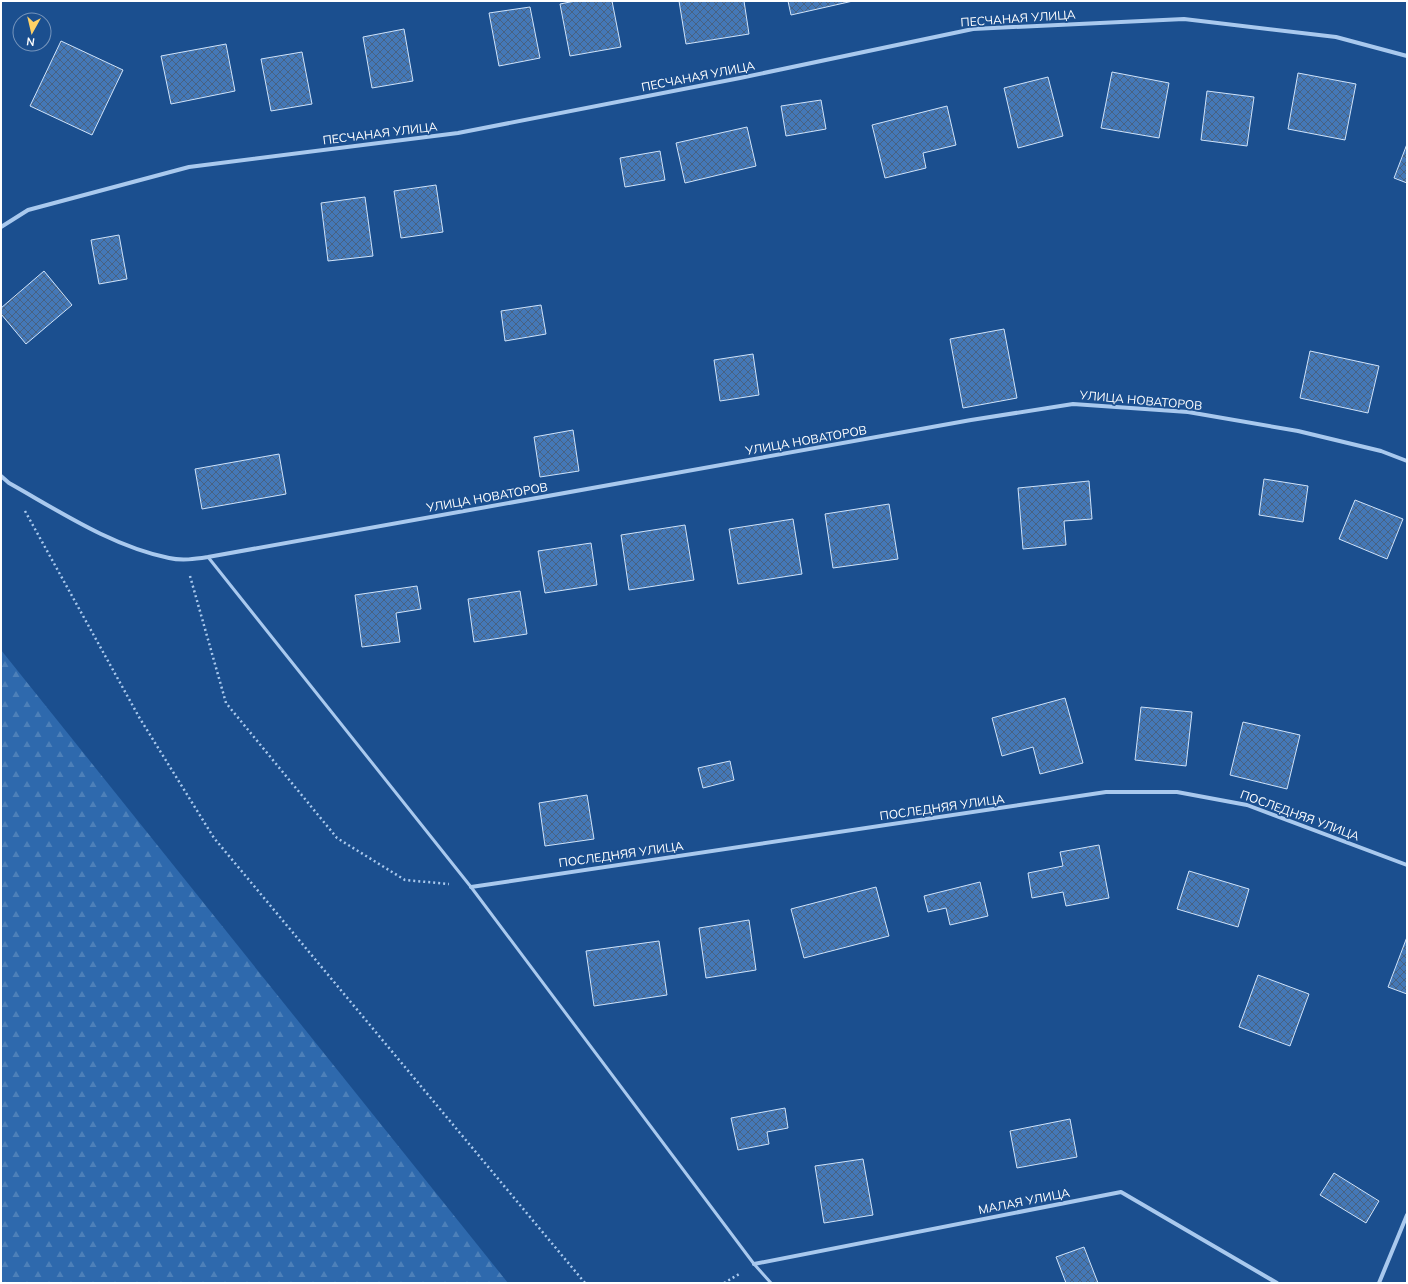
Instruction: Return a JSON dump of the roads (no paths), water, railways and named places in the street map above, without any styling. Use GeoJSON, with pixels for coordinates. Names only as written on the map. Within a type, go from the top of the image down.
{"type":"FeatureCollection","features":[{"type":"Feature","properties":{"kind":"street","name":"ПЕСЧАНАЯ УЛИЦА"},"geometry":{"type":"LineString","coordinates":[[1,227],[28,210],[189,167],[458,133],[740,78],[973,29],[1184,19],[1336,37],[1407,56]]}},
{"type":"Feature","properties":{"kind":"street","name":"УЛИЦА НОВАТОРОВ"},"geometry":{"type":"LineString","coordinates":[[1,476],[96,531],[136,548],[170,558],[186,560],[955,423],[1073,404],[1188,412],[1298,431],[1381,451],[1407,461]]}},
{"type":"Feature","properties":{"kind":"street","name":"ПОСЛЕДНЯЯ УЛИЦА"},"geometry":{"type":"LineString","coordinates":[[471,887],[1106,792],[1177,792],[1247,805],[1407,865]]}},
{"type":"Feature","properties":{"kind":"street","name":"МАЛАЯ УЛИЦА"},"geometry":{"type":"LineString","coordinates":[[754,1264],[1121,1192],[1277,1283]]}},
{"type":"Feature","properties":{"kind":"street"},"geometry":{"type":"LineString","coordinates":[[1379,1283],[1407,1215]]}},
{"type":"Feature","properties":{"kind":"lane"},"geometry":{"type":"LineString","coordinates":[[208,557],[471,887],[754,1264],[771,1283]]}}]}
